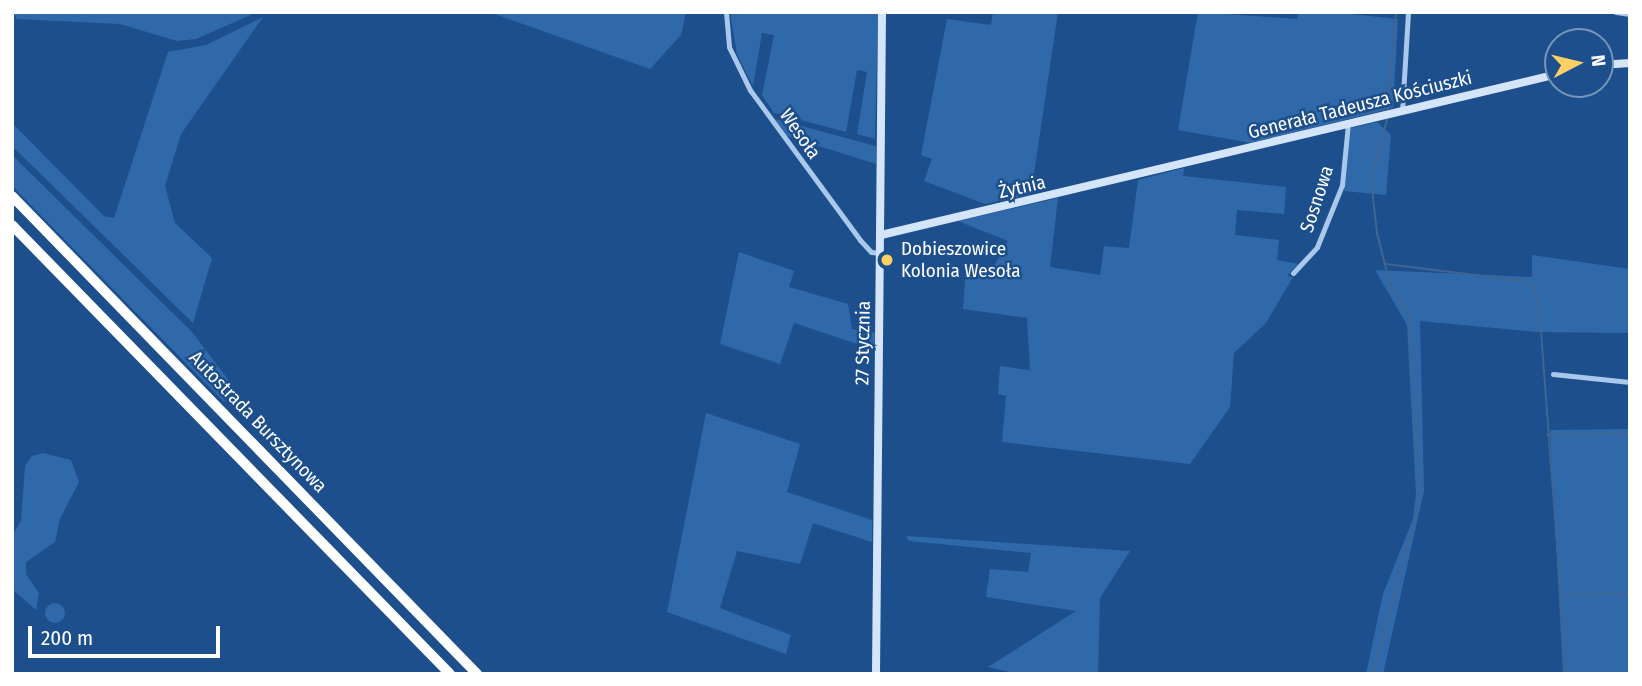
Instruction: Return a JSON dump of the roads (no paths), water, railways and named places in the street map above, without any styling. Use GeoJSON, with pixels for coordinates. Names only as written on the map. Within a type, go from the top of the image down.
{"type":"FeatureCollection","features":[{"type":"Feature","properties":{"kind":"highway","name":"Autostrada Bursztynowa"},"geometry":{"type":"LineString","coordinates":[[12,196],[477,674]]}},
{"type":"Feature","properties":{"kind":"highway","name":"Autostrada Bursztynowa"},"geometry":{"type":"LineString","coordinates":[[12,225],[450,674]]}},
{"type":"Feature","properties":{"kind":"street","name":"Wesoła"},"geometry":{"type":"LineString","coordinates":[[726,12],[729,47],[750,90],[860,240],[871,252],[881,253]]}},
{"type":"Feature","properties":{"kind":"street","name":"27 Stycznia"},"geometry":{"type":"LineString","coordinates":[[876,674],[882,12]]}},
{"type":"Feature","properties":{"kind":"street"},"geometry":{"type":"LineString","coordinates":[[1402,111],[1408,12]]}},
{"type":"Feature","properties":{"kind":"street"},"geometry":{"type":"LineString","coordinates":[[1616,12],[1630,13]]}},
{"type":"Feature","properties":{"kind":"street","name":"Generała Tadeusza Kościuszki"},"geometry":{"type":"LineString","coordinates":[[1170,167],[1544,77]]}},
{"type":"Feature","properties":{"kind":"street","name":"Sosnowa"},"geometry":{"type":"LineString","coordinates":[[1293,273],[1317,247],[1342,185],[1348,124]]}},
{"type":"Feature","properties":{"kind":"street","name":"Żytnia"},"geometry":{"type":"LineString","coordinates":[[881,235],[1170,167]]}},
{"type":"Feature","properties":{"kind":"street"},"geometry":{"type":"LineString","coordinates":[[1553,374],[1630,382]]}},
{"type":"Feature","properties":{"kind":"waterway"},"geometry":{"type":"LineString","coordinates":[[1387,108],[1396,12]]}},
{"type":"Feature","properties":{"kind":"waterway"},"geometry":{"type":"LineString","coordinates":[[1373,674],[1420,499],[1410,316],[1391,289],[1377,233],[1371,180],[1387,120]]}},
{"type":"Feature","properties":{"kind":"waterway"},"geometry":{"type":"LineString","coordinates":[[1386,264],[1524,281],[1534,289],[1539,305],[1567,674]]}},
{"type":"Feature","properties":{"kind":"waterway"},"geometry":{"type":"LineString","coordinates":[[1547,435],[1630,434]]}},
{"type":"Feature","properties":{"kind":"waterway"},"geometry":{"type":"LineString","coordinates":[[1561,595],[1630,594]]}},
{"type":"Feature","properties":{"kind":"place","name":"Dobieszowice Kolonia Wesoła"},"geometry":{"type":"Point","coordinates":[887,260]}}]}
